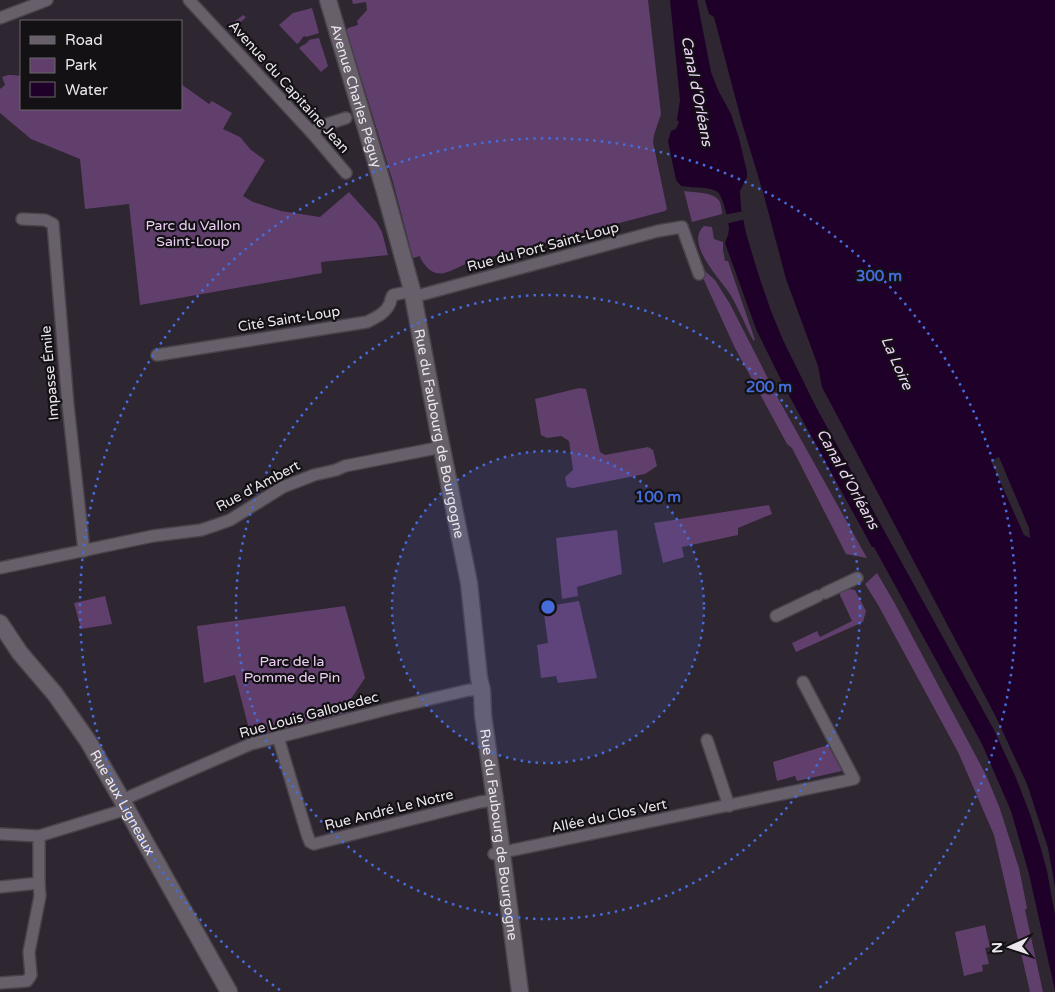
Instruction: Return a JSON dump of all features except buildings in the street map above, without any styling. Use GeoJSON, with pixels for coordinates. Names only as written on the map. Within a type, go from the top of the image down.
{"type":"FeatureCollection","features":[{"type":"Feature","properties":{"kind":"main road","name":"Avenue Charles Péguy"},"geometry":{"type":"LineString","coordinates":[[328,0],[385,192]]}},
{"type":"Feature","properties":{"kind":"main road","name":"Rue du Faubourg de Bourgogne"},"geometry":{"type":"LineString","coordinates":[[385,192],[413,294],[470,583],[491,800],[520,992]]}},
{"type":"Feature","properties":{"kind":"main road","name":"Rue aux Ligneaux"},"geometry":{"type":"LineString","coordinates":[[0,623],[20,653],[55,694],[88,741],[125,804],[228,992]]}},
{"type":"Feature","properties":{"kind":"main road","name":"Rue du Faubourg de Bourgogne"},"geometry":{"type":"LineString","coordinates":[[498,853],[505,962],[510,992]]}},
{"type":"Feature","properties":{"kind":"street"},"geometry":{"type":"LineString","coordinates":[[0,18],[47,0]]}},
{"type":"Feature","properties":{"kind":"street","name":"Avenue du Capitaine Jean"},"geometry":{"type":"LineString","coordinates":[[189,0],[346,173]]}},
{"type":"Feature","properties":{"kind":"street"},"geometry":{"type":"LineString","coordinates":[[312,134],[320,126],[346,118]]}},
{"type":"Feature","properties":{"kind":"street","name":"Impasse Émile"},"geometry":{"type":"LineString","coordinates":[[22,219],[45,220],[53,224],[70,423],[84,550]]}},
{"type":"Feature","properties":{"kind":"street","name":"Rue du Port Saint-Loup"},"geometry":{"type":"LineString","coordinates":[[413,294],[658,231],[682,227],[699,274]]}},
{"type":"Feature","properties":{"kind":"street","name":"Cité Saint-Loup"},"geometry":{"type":"LineString","coordinates":[[157,354],[367,322],[383,314],[392,295],[413,294]]}},
{"type":"Feature","properties":{"kind":"street","name":"Rue d'Ambert"},"geometry":{"type":"LineString","coordinates":[[0,568],[153,536],[201,530],[230,520],[283,487],[314,474],[442,447]]}},
{"type":"Feature","properties":{"kind":"street"},"geometry":{"type":"LineString","coordinates":[[776,616],[857,578]]}},
{"type":"Feature","properties":{"kind":"street","name":"Allée du Clos Vert"},"geometry":{"type":"LineString","coordinates":[[498,853],[854,780],[804,682]]}},
{"type":"Feature","properties":{"kind":"street","name":"Rue Louis Gallouedec"},"geometry":{"type":"LineString","coordinates":[[0,834],[39,836],[125,804],[251,744],[479,686]]}},
{"type":"Feature","properties":{"kind":"street","name":"Rue André Le Notre"},"geometry":{"type":"LineString","coordinates":[[278,737],[307,834],[310,842],[314,844],[491,800]]}},
{"type":"Feature","properties":{"kind":"street"},"geometry":{"type":"LineString","coordinates":[[707,740],[729,806]]}},
{"type":"Feature","properties":{"kind":"street"},"geometry":{"type":"LineString","coordinates":[[0,983],[26,981],[31,975],[29,952],[40,896],[39,836]]}},
{"type":"Feature","properties":{"kind":"street"},"geometry":{"type":"LineString","coordinates":[[0,887],[39,883]]}},
{"type":"Feature","properties":{"kind":"green space"},"geometry":{"type":"Polygon","coordinates":[[[352,0],[648,0],[661,114],[653,142],[667,209],[468,263],[447,272],[436,273],[431,271],[420,256],[413,258],[393,182],[351,45],[349,45],[345,32],[348,28],[358,25],[357,21],[367,10],[366,2],[353,4],[352,0]]]}},
{"type":"Feature","properties":{"kind":"green space"},"geometry":{"type":"Polygon","coordinates":[[[312,8],[319,33],[304,36],[297,44],[279,25],[293,13],[312,8]]]}},
{"type":"Feature","properties":{"kind":"green space"},"geometry":{"type":"Polygon","coordinates":[[[243,15],[246,17],[238,25],[258,48],[255,52],[233,27],[236,24],[234,22],[243,15]]]}},
{"type":"Feature","properties":{"kind":"green space"},"geometry":{"type":"Polygon","coordinates":[[[319,38],[328,66],[321,72],[299,48],[308,40],[319,38]]]}},
{"type":"Feature","properties":{"kind":"green space","name":"Parc du Vallon Saint-Loup"},"geometry":{"type":"Polygon","coordinates":[[[8,75],[20,76],[20,110],[182,110],[182,85],[209,104],[212,101],[232,113],[223,129],[240,137],[251,150],[265,160],[243,196],[253,202],[281,211],[320,217],[349,192],[377,223],[382,232],[388,255],[321,262],[322,273],[140,305],[129,204],[85,209],[80,159],[31,139],[0,113],[0,89],[5,85],[2,77],[8,75]]]}},
{"type":"Feature","properties":{"kind":"green space"},"geometry":{"type":"Polygon","coordinates":[[[684,191],[704,193],[717,198],[720,202],[722,214],[692,222],[684,191]]]}},
{"type":"Feature","properties":{"kind":"green space"},"geometry":{"type":"Polygon","coordinates":[[[704,226],[712,227],[714,239],[723,242],[725,261],[728,261],[755,340],[753,340],[730,294],[701,251],[698,242],[699,233],[704,226]]]}},
{"type":"Feature","properties":{"kind":"green space"},"geometry":{"type":"Polygon","coordinates":[[[704,271],[715,280],[730,304],[779,400],[867,558],[846,554],[792,448],[787,444],[735,348],[703,278],[702,274],[704,271]]]}},
{"type":"Feature","properties":{"kind":"green space"},"geometry":{"type":"Polygon","coordinates":[[[579,388],[586,389],[600,452],[605,455],[648,447],[653,450],[657,466],[645,474],[573,488],[567,487],[565,477],[573,470],[569,441],[561,436],[547,438],[541,435],[535,399],[579,388]]]}},
{"type":"Feature","properties":{"kind":"green space"},"geometry":{"type":"Polygon","coordinates":[[[769,505],[772,514],[738,528],[738,535],[682,547],[684,557],[663,563],[654,523],[769,505]]]}},
{"type":"Feature","properties":{"kind":"green space"},"geometry":{"type":"Polygon","coordinates":[[[617,530],[622,574],[577,587],[578,596],[562,599],[556,538],[617,530]]]}},
{"type":"Feature","properties":{"kind":"green space"},"geometry":{"type":"Polygon","coordinates":[[[877,573],[986,775],[999,806],[1019,868],[1027,908],[1025,910],[1043,992],[1030,992],[994,835],[958,752],[865,584],[877,573]]]}},
{"type":"Feature","properties":{"kind":"green space"},"geometry":{"type":"Polygon","coordinates":[[[849,589],[855,590],[866,611],[863,622],[796,652],[792,643],[817,631],[820,637],[852,621],[839,593],[849,589]]]}},
{"type":"Feature","properties":{"kind":"green space"},"geometry":{"type":"Polygon","coordinates":[[[105,596],[112,624],[81,629],[74,603],[105,596]]]}},
{"type":"Feature","properties":{"kind":"green space"},"geometry":{"type":"Polygon","coordinates":[[[579,601],[597,678],[558,683],[556,676],[541,678],[537,645],[548,643],[543,607],[579,601]]]}},
{"type":"Feature","properties":{"kind":"green space","name":"Parc de la Pomme de Pin"},"geometry":{"type":"Polygon","coordinates":[[[345,606],[365,678],[346,706],[348,713],[251,737],[235,675],[204,683],[197,626],[345,606]]]}},
{"type":"Feature","properties":{"kind":"green space"},"geometry":{"type":"Polygon","coordinates":[[[828,745],[842,771],[797,781],[795,776],[777,781],[773,762],[828,745]]]}},
{"type":"Feature","properties":{"kind":"green space"},"geometry":{"type":"Polygon","coordinates":[[[985,925],[990,947],[985,948],[989,964],[982,965],[983,971],[964,976],[955,932],[985,925]]]}},
{"type":"Feature","properties":{"kind":"water","name":"Canal d'Orléans"},"geometry":{"type":"Polygon","coordinates":[[[670,0],[697,0],[711,72],[731,114],[747,172],[747,177],[740,191],[746,233],[771,311],[783,340],[816,407],[994,730],[1030,814],[1047,871],[1055,915],[1055,991],[1029,874],[1011,811],[982,744],[786,390],[756,329],[725,243],[729,228],[719,193],[712,189],[681,186],[676,180],[668,141],[671,131],[676,129],[679,122],[677,120],[680,100],[670,0]]]}},
{"type":"Feature","properties":{"kind":"water","name":"La Loire"},"geometry":{"type":"Polygon","coordinates":[[[705,0],[1055,0],[1055,887],[1048,848],[1027,784],[996,717],[822,387],[818,366],[786,279],[714,17],[709,14],[705,0]],[[999,457],[991,461],[1024,535],[1030,538],[1029,528],[999,457]]]}},
{"type":"Feature","properties":{"kind":"pier"},"geometry":{"type":"Polygon","coordinates":[[[744,211],[746,219],[725,224],[723,215],[744,211]]]}}]}
